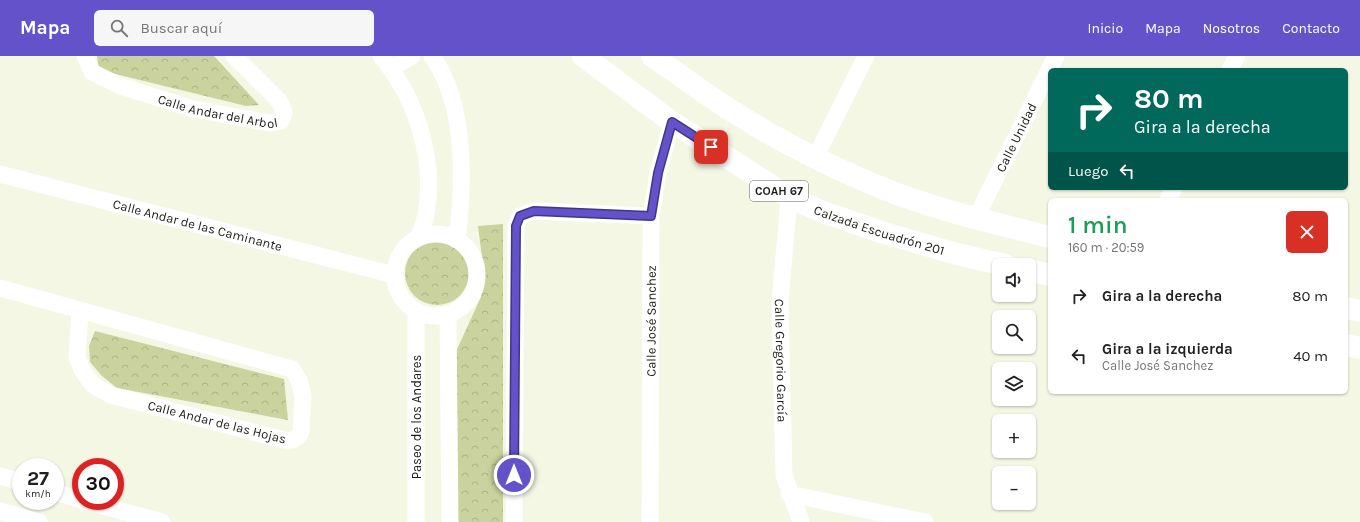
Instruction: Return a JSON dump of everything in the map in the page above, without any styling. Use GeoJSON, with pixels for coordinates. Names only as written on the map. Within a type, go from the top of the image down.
{"type":"FeatureCollection","features":[{"type":"Feature","properties":{"kind":"main road","name":"Calzada Escuadrón 201"},"geometry":{"type":"LineString","coordinates":[[583,56],[672,122],[789,197],[824,212],[881,232],[957,254],[992,262]]}},
{"type":"Feature","properties":{"kind":"main road"},"geometry":{"type":"LineString","coordinates":[[652,56],[742,117],[815,158],[883,188],[924,203],[1048,236]]}},
{"type":"Feature","properties":{"kind":"main road"},"geometry":{"type":"LineString","coordinates":[[1036,272],[1048,275]]}},
{"type":"Feature","properties":{"kind":"main road"},"geometry":{"type":"LineString","coordinates":[[1348,308],[1360,311]]}},
{"type":"Feature","properties":{"kind":"main road"},"geometry":{"type":"LineString","coordinates":[[1348,345],[1360,348]]}},
{"type":"Feature","properties":{"kind":"street","name":"Calle Andar del Arbol"},"geometry":{"type":"LineString","coordinates":[[85,56],[92,72],[120,86],[194,108],[270,123],[281,120],[284,113],[280,102],[234,56]]}},
{"type":"Feature","properties":{"kind":"street"},"geometry":{"type":"LineString","coordinates":[[412,56],[386,62],[411,102],[422,132],[428,165],[428,193],[426,215],[419,237]]}},
{"type":"Feature","properties":{"kind":"street"},"geometry":{"type":"LineString","coordinates":[[432,56],[445,79],[454,111],[460,142],[462,171],[461,206],[457,240]]}},
{"type":"Feature","properties":{"kind":"street"},"geometry":{"type":"LineString","coordinates":[[815,158],[866,56]]}},
{"type":"Feature","properties":{"kind":"street","name":"Calle Unidad"},"geometry":{"type":"LineString","coordinates":[[1050,68],[1056,56]]}},
{"type":"Feature","properties":{"kind":"street"},"geometry":{"type":"LineString","coordinates":[[1231,68],[1237,56]]}},
{"type":"Feature","properties":{"kind":"street","name":"Calle Unidad"},"geometry":{"type":"LineString","coordinates":[[976,218],[1048,72]]}},
{"type":"Feature","properties":{"kind":"street","name":"Calle José Sanchez"},"geometry":{"type":"LineString","coordinates":[[650,522],[651,216],[658,173],[672,122]]}},
{"type":"Feature","properties":{"kind":"street","name":"Calle Andar de las Caminante"},"geometry":{"type":"LineString","coordinates":[[0,174],[394,275]]}},
{"type":"Feature","properties":{"kind":"street","name":"Calle Gregorio García"},"geometry":{"type":"LineString","coordinates":[[789,197],[780,303],[784,475],[801,522]]}},
{"type":"Feature","properties":{"kind":"street"},"geometry":{"type":"LineString","coordinates":[[514,522],[516,226],[520,216],[534,211],[651,216]]}},
{"type":"Feature","properties":{"kind":"street"},"geometry":{"type":"LineString","coordinates":[[428,234],[439,234],[457,240],[469,250],[476,265],[476,280],[472,296],[462,307],[448,315],[431,316],[416,311],[404,302],[397,290],[394,275],[396,264],[401,253],[409,244],[419,237],[428,234]]}},
{"type":"Feature","properties":{"kind":"street","name":"Calle Andar de las Hojas"},"geometry":{"type":"LineString","coordinates":[[0,288],[80,310],[292,369],[300,380],[303,397],[302,432],[299,438],[292,441],[284,440],[111,395],[93,385],[82,370],[77,357],[80,310]]}},
{"type":"Feature","properties":{"kind":"street","name":"Paseo de los Andares"},"geometry":{"type":"LineString","coordinates":[[416,311],[416,522]]}},
{"type":"Feature","properties":{"kind":"street"},"geometry":{"type":"LineString","coordinates":[[448,315],[450,522]]}},
{"type":"Feature","properties":{"kind":"street"},"geometry":{"type":"LineString","coordinates":[[0,476],[12,479]]}},
{"type":"Feature","properties":{"kind":"street"},"geometry":{"type":"LineString","coordinates":[[790,494],[925,522]]}},
{"type":"Feature","properties":{"kind":"street"},"geometry":{"type":"LineString","coordinates":[[104,510],[119,517],[162,522]]}},
{"type":"Feature","properties":{"kind":"street"},"geometry":{"type":"LineString","coordinates":[[0,511],[40,522]]}},
{"type":"Feature","properties":{"kind":"green space"},"geometry":{"type":"Polygon","coordinates":[[[97,56],[214,56],[259,105],[246,106],[99,70],[97,56]]]}},
{"type":"Feature","properties":{"kind":"green space"},"geometry":{"type":"Polygon","coordinates":[[[503,224],[503,522],[456,522],[453,358],[481,297],[482,257],[478,226],[503,224]]]}},
{"type":"Feature","properties":{"kind":"green space"},"geometry":{"type":"Polygon","coordinates":[[[437,241],[449,244],[460,250],[466,261],[469,273],[466,285],[460,296],[449,302],[437,305],[425,302],[414,296],[408,285],[405,273],[408,261],[414,250],[425,244],[437,241]]]}},
{"type":"Feature","properties":{"kind":"green space"},"geometry":{"type":"Polygon","coordinates":[[[95,331],[284,379],[288,420],[117,388],[102,376],[90,362],[89,346],[95,331]]]}},
{"type":"Feature","properties":{"kind":"route"},"geometry":{"type":"LineString","coordinates":[[514,475],[516,226],[520,216],[534,211],[651,216],[658,173],[672,122],[711,147]]}}]}
